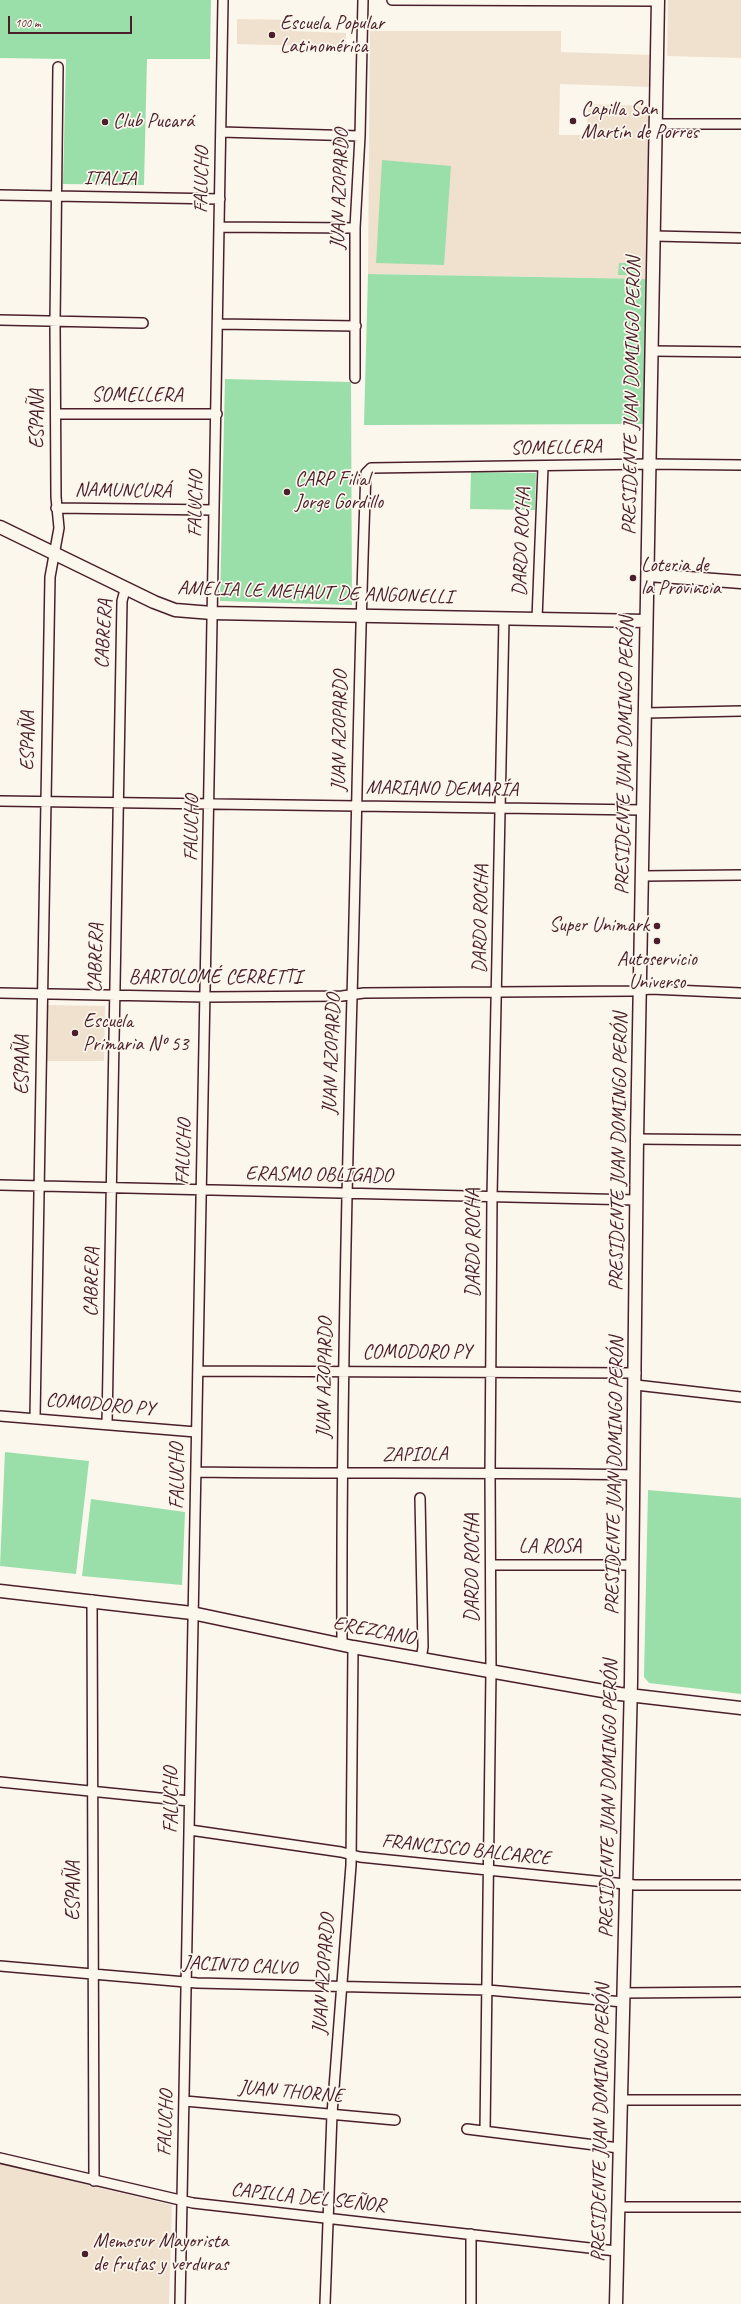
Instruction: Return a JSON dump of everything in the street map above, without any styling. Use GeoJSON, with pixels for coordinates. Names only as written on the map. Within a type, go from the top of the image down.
{"type":"FeatureCollection","features":[{"type":"Feature","properties":{"kind":"street","name":"FALUCHO"},"geometry":{"type":"LineString","coordinates":[[180,2304],[188,1982],[189,1801],[192,1613],[197,1472],[196,1432],[200,1190],[210,804],[223,0]]}},
{"type":"Feature","properties":{"kind":"street","name":"JUAN AZOPARDO"},"geometry":{"type":"LineString","coordinates":[[355,378],[355,228],[360,136],[363,0]]}},
{"type":"Feature","properties":{"kind":"street"},"geometry":{"type":"LineString","coordinates":[[392,0],[658,0]]}},
{"type":"Feature","properties":{"kind":"street","name":"PRESIDENTE JUAN DOMINGO PERÓN"},"geometry":{"type":"LineString","coordinates":[[616,2304],[616,2251],[633,1564],[636,1385],[637,1139],[641,990],[646,621],[658,0]]}},
{"type":"Feature","properties":{"kind":"street","name":"ESPAÑA"},"geometry":{"type":"LineString","coordinates":[[35,1417],[50,577],[59,528],[56,508],[57,414],[55,323],[58,67]]}},
{"type":"Feature","properties":{"kind":"street"},"geometry":{"type":"LineString","coordinates":[[656,124],[741,124]]}},
{"type":"Feature","properties":{"kind":"street"},"geometry":{"type":"LineString","coordinates":[[221,132],[360,136]]}},
{"type":"Feature","properties":{"kind":"street","name":"ITALIA"},"geometry":{"type":"LineString","coordinates":[[0,195],[220,199]]}},
{"type":"Feature","properties":{"kind":"street"},"geometry":{"type":"LineString","coordinates":[[219,226],[355,228]]}},
{"type":"Feature","properties":{"kind":"street"},"geometry":{"type":"LineString","coordinates":[[654,236],[741,238]]}},
{"type":"Feature","properties":{"kind":"street"},"geometry":{"type":"LineString","coordinates":[[0,320],[55,323],[143,323]]}},
{"type":"Feature","properties":{"kind":"street"},"geometry":{"type":"LineString","coordinates":[[218,324],[356,326]]}},
{"type":"Feature","properties":{"kind":"street"},"geometry":{"type":"LineString","coordinates":[[651,351],[741,352]]}},
{"type":"Feature","properties":{"kind":"street","name":"SOMELLERA"},"geometry":{"type":"LineString","coordinates":[[57,414],[217,414]]}},
{"type":"Feature","properties":{"kind":"street","name":"SOMELLERA"},"geometry":{"type":"LineString","coordinates":[[371,468],[543,467],[649,464],[741,465]]}},
{"type":"Feature","properties":{"kind":"street","name":"DARDO ROCHA"},"geometry":{"type":"LineString","coordinates":[[537,619],[543,467]]}},
{"type":"Feature","properties":{"kind":"street","name":"JUAN AZOPARDO"},"geometry":{"type":"LineString","coordinates":[[324,2304],[332,2114],[350,1854],[348,1646],[341,1474],[346,1193],[352,995],[360,615],[366,473],[371,468]]}},
{"type":"Feature","properties":{"kind":"street","name":"NAMUNCURÁ"},"geometry":{"type":"LineString","coordinates":[[56,508],[214,510]]}},
{"type":"Feature","properties":{"kind":"street","name":"AMELIA LE MEHAUT DE ANGONELLI"},"geometry":{"type":"LineString","coordinates":[[0,527],[125,590],[175,610],[212,613],[646,621]]}},
{"type":"Feature","properties":{"kind":"street"},"geometry":{"type":"LineString","coordinates":[[648,575],[741,582]]}},
{"type":"Feature","properties":{"kind":"street","name":"CABRERA"},"geometry":{"type":"LineString","coordinates":[[107,1424],[117,802],[122,601],[125,590]]}},
{"type":"Feature","properties":{"kind":"street","name":"DARDO ROCHA"},"geometry":{"type":"LineString","coordinates":[[485,2131],[488,1990],[492,1565],[490,1472],[492,1371],[492,1196],[504,618]]}},
{"type":"Feature","properties":{"kind":"street"},"geometry":{"type":"LineString","coordinates":[[645,713],[741,711]]}},
{"type":"Feature","properties":{"kind":"street","name":"MARIANO DEMARÍA"},"geometry":{"type":"LineString","coordinates":[[0,800],[45,802],[643,810]]}},
{"type":"Feature","properties":{"kind":"street"},"geometry":{"type":"LineString","coordinates":[[642,876],[741,875]]}},
{"type":"Feature","properties":{"kind":"street","name":"BARTOLOMÉ CERRETTI"},"geometry":{"type":"LineString","coordinates":[[0,993],[206,997],[352,995],[364,993],[497,993],[641,990],[741,993]]}},
{"type":"Feature","properties":{"kind":"street"},"geometry":{"type":"LineString","coordinates":[[637,1139],[741,1140]]}},
{"type":"Feature","properties":{"kind":"street","name":"ERASMO OBLIGADO"},"geometry":{"type":"LineString","coordinates":[[0,1185],[112,1186],[200,1190],[637,1200]]}},
{"type":"Feature","properties":{"kind":"street","name":"COMODORO PY"},"geometry":{"type":"LineString","coordinates":[[198,1371],[344,1370],[636,1373]]}},
{"type":"Feature","properties":{"kind":"street"},"geometry":{"type":"LineString","coordinates":[[636,1385],[741,1397]]}},
{"type":"Feature","properties":{"kind":"street","name":"COMODORO PY"},"geometry":{"type":"LineString","coordinates":[[0,1416],[35,1417],[196,1432]]}},
{"type":"Feature","properties":{"kind":"street","name":"ZAPIOLA"},"geometry":{"type":"LineString","coordinates":[[197,1472],[341,1474],[490,1472],[634,1475]]}},
{"type":"Feature","properties":{"kind":"street"},"geometry":{"type":"LineString","coordinates":[[420,1498],[423,1647],[421,1659]]}},
{"type":"Feature","properties":{"kind":"street","name":"LA ROSA"},"geometry":{"type":"LineString","coordinates":[[492,1565],[633,1564]]}},
{"type":"Feature","properties":{"kind":"street","name":"EREZCANO"},"geometry":{"type":"LineString","coordinates":[[0,1592],[92,1600],[192,1613],[348,1646],[630,1696],[741,1708]]}},
{"type":"Feature","properties":{"kind":"street","name":"ESPAÑA"},"geometry":{"type":"LineString","coordinates":[[92,1600],[92,1973],[94,2181]]}},
{"type":"Feature","properties":{"kind":"street"},"geometry":{"type":"LineString","coordinates":[[0,1782],[92,1790],[189,1801]]}},
{"type":"Feature","properties":{"kind":"street","name":"FRANCISCO BALCARCE"},"geometry":{"type":"LineString","coordinates":[[190,1830],[350,1854],[360,1857],[625,1884],[741,1885]]}},
{"type":"Feature","properties":{"kind":"street","name":"JACINTO CALVO"},"geometry":{"type":"LineString","coordinates":[[0,1966],[188,1982],[340,1987],[350,1985],[623,1997],[741,1992]]}},
{"type":"Feature","properties":{"kind":"street","name":"JUAN THORNE"},"geometry":{"type":"LineString","coordinates":[[185,2100],[395,2120]]}},
{"type":"Feature","properties":{"kind":"street"},"geometry":{"type":"LineString","coordinates":[[620,2100],[741,2100]]}},
{"type":"Feature","properties":{"kind":"street"},"geometry":{"type":"LineString","coordinates":[[466,2129],[619,2148]]}},
{"type":"Feature","properties":{"kind":"street","name":"CAPILLA DEL SEÑOR"},"geometry":{"type":"LineString","coordinates":[[0,2158],[182,2201],[616,2251]]}},
{"type":"Feature","properties":{"kind":"street"},"geometry":{"type":"LineString","coordinates":[[618,2207],[741,2207]]}},
{"type":"Feature","properties":{"kind":"street"},"geometry":{"type":"LineString","coordinates":[[471,2304],[472,2234]]}},
{"type":"Feature","properties":{"kind":"shaded area"},"geometry":{"type":"Polygon","coordinates":[[[668,0],[741,0],[741,58],[667,56],[668,0]]]}},
{"type":"Feature","properties":{"kind":"shaded area","name":"Escuela Popular Latinomérica"},"geometry":{"type":"Polygon","coordinates":[[[237,19],[292,20],[292,31],[346,33],[346,47],[237,44],[237,19]]]}},
{"type":"Feature","properties":{"kind":"shaded area"},"geometry":{"type":"Polygon","coordinates":[[[370,31],[561,31],[561,52],[652,55],[651,87],[560,84],[559,135],[587,135],[588,104],[651,106],[648,279],[368,274],[370,31]]]}},
{"type":"Feature","properties":{"kind":"shaded area","name":"Escuela Primaria Nº 53"},"geometry":{"type":"Polygon","coordinates":[[[46,1005],[105,1006],[104,1061],[45,1061],[46,1005]]]}},
{"type":"Feature","properties":{"kind":"shaded area","name":"Memosur Mayorista de frutas y verduras"},"geometry":{"type":"Polygon","coordinates":[[[0,2164],[172,2205],[169,2304],[0,2304],[0,2164]]]}},
{"type":"Feature","properties":{"kind":"green space","name":"Club Pucará"},"geometry":{"type":"Polygon","coordinates":[[[0,0],[211,0],[210,59],[147,59],[144,185],[63,184],[66,59],[0,58],[0,0]]]}},
{"type":"Feature","properties":{"kind":"green space"},"geometry":{"type":"Polygon","coordinates":[[[382,160],[451,166],[444,265],[376,263],[382,160]]]}},
{"type":"Feature","properties":{"kind":"green space"},"geometry":{"type":"Polygon","coordinates":[[[619,263],[640,263],[639,275],[618,275],[619,263]]]}},
{"type":"Feature","properties":{"kind":"green space"},"geometry":{"type":"Polygon","coordinates":[[[368,274],[648,279],[645,424],[364,425],[368,274]]]}},
{"type":"Feature","properties":{"kind":"green space","name":"CARP Filial Jorge Gordillo"},"geometry":{"type":"Polygon","coordinates":[[[225,379],[351,382],[352,605],[220,601],[225,379]]]}},
{"type":"Feature","properties":{"kind":"green space"},"geometry":{"type":"Polygon","coordinates":[[[471,472],[536,473],[535,510],[470,509],[471,472]]]}},
{"type":"Feature","properties":{"kind":"green space"},"geometry":{"type":"Polygon","coordinates":[[[5,1452],[89,1461],[76,1574],[0,1566],[5,1452]]]}},
{"type":"Feature","properties":{"kind":"green space"},"geometry":{"type":"Polygon","coordinates":[[[648,1490],[741,1498],[741,1694],[649,1683],[644,1677],[648,1490]]]}},
{"type":"Feature","properties":{"kind":"green space"},"geometry":{"type":"Polygon","coordinates":[[[91,1499],[185,1512],[182,1585],[82,1576],[91,1499]]]}},
{"type":"Feature","properties":{"kind":"place","name":"Escuela Popular Latinomérica"},"geometry":{"type":"Point","coordinates":[272,35]}},
{"type":"Feature","properties":{"kind":"place","name":"Capilla San Martín de Porres"},"geometry":{"type":"Point","coordinates":[573,121]}},
{"type":"Feature","properties":{"kind":"place","name":"Club Pucará"},"geometry":{"type":"Point","coordinates":[105,122]}},
{"type":"Feature","properties":{"kind":"place","name":"CARP Filial Jorge Gordillo"},"geometry":{"type":"Point","coordinates":[287,492]}},
{"type":"Feature","properties":{"kind":"place","name":"Loteria de la Provincia"},"geometry":{"type":"Point","coordinates":[633,578]}},
{"type":"Feature","properties":{"kind":"place","name":"Super Unimark"},"geometry":{"type":"Point","coordinates":[657,926]}},
{"type":"Feature","properties":{"kind":"place","name":"Autoservicio Universo"},"geometry":{"type":"Point","coordinates":[657,941]}},
{"type":"Feature","properties":{"kind":"place","name":"Escuela Primaria Nº 53"},"geometry":{"type":"Point","coordinates":[75,1033]}},
{"type":"Feature","properties":{"kind":"place","name":"Memosur Mayorista de frutas y verduras"},"geometry":{"type":"Point","coordinates":[85,2254]}}]}
